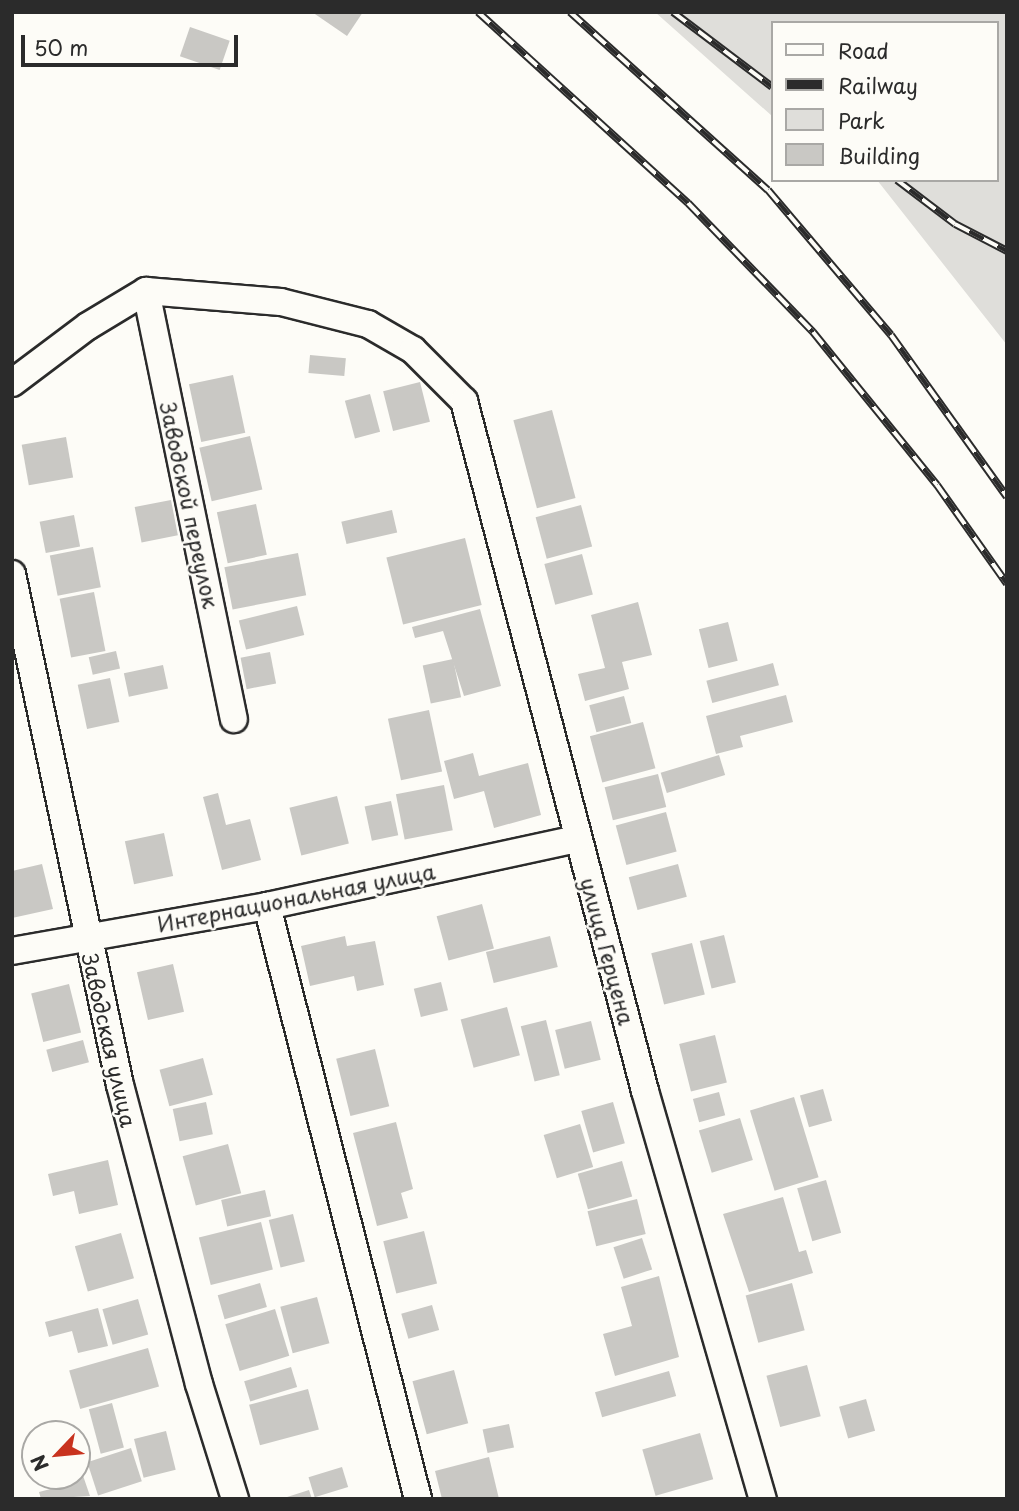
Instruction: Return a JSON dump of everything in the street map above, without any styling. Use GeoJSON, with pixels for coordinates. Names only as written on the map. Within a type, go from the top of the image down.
{"type":"FeatureCollection","features":[{"type":"Feature","properties":{"kind":"street"},"geometry":{"type":"LineString","coordinates":[[12,383],[88,326],[146,290]]}},
{"type":"Feature","properties":{"kind":"street","name":"улица Герцена"},"geometry":{"type":"LineString","coordinates":[[146,290],[281,302],[368,324],[413,350],[464,401],[645,1091],[763,1499]]}},
{"type":"Feature","properties":{"kind":"street","name":"Заводской переулок"},"geometry":{"type":"LineString","coordinates":[[146,290],[234,719]]}},
{"type":"Feature","properties":{"kind":"street","name":"Заводская улица"},"geometry":{"type":"LineString","coordinates":[[12,574],[86,936],[158,1228],[235,1499]]}},
{"type":"Feature","properties":{"kind":"street","name":"Интернациональная улица"},"geometry":{"type":"LineString","coordinates":[[12,951],[267,906],[578,839]]}},
{"type":"Feature","properties":{"kind":"street"},"geometry":{"type":"LineString","coordinates":[[267,906],[418,1499]]}},
{"type":"Feature","properties":{"kind":"green space"},"geometry":{"type":"Polygon","coordinates":[[[655,12],[1007,12],[1007,345],[879,182],[998,182],[998,21],[771,21],[771,115],[655,12]]]}},
{"type":"Feature","properties":{"kind":"building"},"geometry":{"type":"Polygon","coordinates":[[[312,12],[363,12],[347,36],[312,12]]]}},
{"type":"Feature","properties":{"kind":"building"},"geometry":{"type":"Polygon","coordinates":[[[190,27],[230,41],[220,70],[180,56],[190,27]]]}},
{"type":"Feature","properties":{"kind":"building"},"geometry":{"type":"Polygon","coordinates":[[[310,355],[346,358],[344,376],[308,373],[310,355]]]}},
{"type":"Feature","properties":{"kind":"building"},"geometry":{"type":"Polygon","coordinates":[[[233,375],[245,433],[201,442],[189,384],[233,375]]]}},
{"type":"Feature","properties":{"kind":"building"},"geometry":{"type":"Polygon","coordinates":[[[420,382],[430,422],[393,431],[383,391],[420,382]]]}},
{"type":"Feature","properties":{"kind":"building"},"geometry":{"type":"Polygon","coordinates":[[[370,394],[380,432],[355,438],[345,401],[370,394]]]}},
{"type":"Feature","properties":{"kind":"building"},"geometry":{"type":"Polygon","coordinates":[[[552,410],[576,498],[537,508],[513,420],[552,410]]]}},
{"type":"Feature","properties":{"kind":"building"},"geometry":{"type":"Polygon","coordinates":[[[250,436],[262,490],[212,501],[199,448],[250,436]]]}},
{"type":"Feature","properties":{"kind":"building"},"geometry":{"type":"Polygon","coordinates":[[[66,437],[73,477],[29,485],[22,445],[66,437]]]}},
{"type":"Feature","properties":{"kind":"building"},"geometry":{"type":"Polygon","coordinates":[[[171,500],[178,535],[142,542],[135,507],[171,500]]]}},
{"type":"Feature","properties":{"kind":"building"},"geometry":{"type":"Polygon","coordinates":[[[256,504],[267,555],[228,563],[217,512],[256,504]]]}},
{"type":"Feature","properties":{"kind":"building"},"geometry":{"type":"Polygon","coordinates":[[[581,505],[592,547],[547,559],[536,517],[581,505]]]}},
{"type":"Feature","properties":{"kind":"building"},"geometry":{"type":"Polygon","coordinates":[[[392,510],[397,532],[347,544],[341,522],[392,510]]]}},
{"type":"Feature","properties":{"kind":"building"},"geometry":{"type":"Polygon","coordinates":[[[74,515],[80,546],[46,553],[40,522],[74,515]]]}},
{"type":"Feature","properties":{"kind":"building"},"geometry":{"type":"Polygon","coordinates":[[[465,538],[482,605],[403,625],[386,558],[465,538]]]}},
{"type":"Feature","properties":{"kind":"building"},"geometry":{"type":"Polygon","coordinates":[[[93,547],[101,587],[58,596],[50,555],[93,547]]]}},
{"type":"Feature","properties":{"kind":"building"},"geometry":{"type":"Polygon","coordinates":[[[298,553],[306,595],[233,610],[224,567],[298,553]]]}},
{"type":"Feature","properties":{"kind":"building"},"geometry":{"type":"Polygon","coordinates":[[[582,554],[593,595],[555,605],[544,564],[582,554]]]}},
{"type":"Feature","properties":{"kind":"building"},"geometry":{"type":"Polygon","coordinates":[[[94,592],[105,651],[71,658],[60,599],[94,592]]]}},
{"type":"Feature","properties":{"kind":"building"},"geometry":{"type":"Polygon","coordinates":[[[638,602],[652,655],[622,662],[629,689],[585,701],[578,674],[605,668],[591,615],[638,602]]]}},
{"type":"Feature","properties":{"kind":"building"},"geometry":{"type":"Polygon","coordinates":[[[297,606],[304,635],[246,650],[239,621],[297,606]]]}},
{"type":"Feature","properties":{"kind":"building"},"geometry":{"type":"Polygon","coordinates":[[[480,609],[501,686],[464,696],[443,631],[415,638],[412,627],[480,609]]]}},
{"type":"Feature","properties":{"kind":"building"},"geometry":{"type":"Polygon","coordinates":[[[728,622],[738,661],[709,668],[699,629],[728,622]]]}},
{"type":"Feature","properties":{"kind":"building"},"geometry":{"type":"Polygon","coordinates":[[[116,651],[120,669],[93,675],[89,657],[116,651]]]}},
{"type":"Feature","properties":{"kind":"building"},"geometry":{"type":"Polygon","coordinates":[[[270,652],[276,683],[247,689],[241,658],[270,652]]]}},
{"type":"Feature","properties":{"kind":"building"},"geometry":{"type":"Polygon","coordinates":[[[453,659],[461,697],[431,704],[423,665],[453,659]]]}},
{"type":"Feature","properties":{"kind":"building"},"geometry":{"type":"Polygon","coordinates":[[[773,663],[779,685],[712,703],[706,681],[773,663]]]}},
{"type":"Feature","properties":{"kind":"building"},"geometry":{"type":"Polygon","coordinates":[[[163,665],[168,688],[129,697],[124,673],[163,665]]]}},
{"type":"Feature","properties":{"kind":"building"},"geometry":{"type":"Polygon","coordinates":[[[110,678],[119,722],[87,729],[78,685],[110,678]]]}},
{"type":"Feature","properties":{"kind":"building"},"geometry":{"type":"Polygon","coordinates":[[[786,695],[793,722],[740,736],[743,747],[716,754],[706,716],[786,695]]]}},
{"type":"Feature","properties":{"kind":"building"},"geometry":{"type":"Polygon","coordinates":[[[624,696],[631,723],[596,732],[589,705],[624,696]]]}},
{"type":"Feature","properties":{"kind":"building"},"geometry":{"type":"Polygon","coordinates":[[[429,710],[442,772],[401,780],[388,719],[429,710]]]}},
{"type":"Feature","properties":{"kind":"building"},"geometry":{"type":"Polygon","coordinates":[[[643,722],[655,768],[602,783],[590,736],[643,722]]]}},
{"type":"Feature","properties":{"kind":"building"},"geometry":{"type":"Polygon","coordinates":[[[473,753],[479,776],[528,763],[541,815],[494,828],[484,791],[454,799],[444,761],[473,753]]]}},
{"type":"Feature","properties":{"kind":"building"},"geometry":{"type":"Polygon","coordinates":[[[719,755],[725,775],[667,793],[661,773],[719,755]]]}},
{"type":"Feature","properties":{"kind":"building"},"geometry":{"type":"Polygon","coordinates":[[[658,774],[666,807],[613,820],[605,787],[658,774]]]}},
{"type":"Feature","properties":{"kind":"building"},"geometry":{"type":"Polygon","coordinates":[[[444,785],[453,830],[405,840],[396,794],[444,785]]]}},
{"type":"Feature","properties":{"kind":"building"},"geometry":{"type":"Polygon","coordinates":[[[218,793],[226,825],[250,819],[261,860],[222,870],[203,797],[218,793]]]}},
{"type":"Feature","properties":{"kind":"building"},"geometry":{"type":"Polygon","coordinates":[[[337,796],[349,844],[301,855],[289,808],[337,796]]]}},
{"type":"Feature","properties":{"kind":"building"},"geometry":{"type":"Polygon","coordinates":[[[391,801],[398,835],[372,841],[365,807],[391,801]]]}},
{"type":"Feature","properties":{"kind":"building"},"geometry":{"type":"Polygon","coordinates":[[[666,812],[677,852],[626,865],[616,825],[666,812]]]}},
{"type":"Feature","properties":{"kind":"building"},"geometry":{"type":"Polygon","coordinates":[[[164,833],[173,876],[134,884],[125,841],[164,833]]]}},
{"type":"Feature","properties":{"kind":"building"},"geometry":{"type":"Polygon","coordinates":[[[42,864],[53,909],[12,918],[12,871],[42,864]]]}},
{"type":"Feature","properties":{"kind":"building"},"geometry":{"type":"Polygon","coordinates":[[[678,864],[687,897],[638,910],[629,877],[678,864]]]}},
{"type":"Feature","properties":{"kind":"building"},"geometry":{"type":"Polygon","coordinates":[[[482,904],[494,948],[449,961],[437,916],[482,904]]]}},
{"type":"Feature","properties":{"kind":"building"},"geometry":{"type":"Polygon","coordinates":[[[724,935],[736,983],[712,989],[700,941],[724,935]]]}},
{"type":"Feature","properties":{"kind":"building"},"geometry":{"type":"Polygon","coordinates":[[[345,936],[347,946],[375,941],[384,985],[357,991],[354,976],[310,986],[301,946],[345,936]]]}},
{"type":"Feature","properties":{"kind":"building"},"geometry":{"type":"Polygon","coordinates":[[[550,936],[558,967],[494,983],[486,952],[550,936]]]}},
{"type":"Feature","properties":{"kind":"building"},"geometry":{"type":"Polygon","coordinates":[[[692,943],[705,994],[664,1005],[651,953],[692,943]]]}},
{"type":"Feature","properties":{"kind":"building"},"geometry":{"type":"Polygon","coordinates":[[[173,964],[184,1012],[148,1020],[137,972],[173,964]]]}},
{"type":"Feature","properties":{"kind":"building"},"geometry":{"type":"Polygon","coordinates":[[[441,982],[448,1010],[421,1017],[414,989],[441,982]]]}},
{"type":"Feature","properties":{"kind":"building"},"geometry":{"type":"Polygon","coordinates":[[[69,984],[81,1033],[43,1042],[31,993],[69,984]]]}},
{"type":"Feature","properties":{"kind":"building"},"geometry":{"type":"Polygon","coordinates":[[[507,1007],[520,1055],[474,1068],[461,1019],[507,1007]]]}},
{"type":"Feature","properties":{"kind":"building"},"geometry":{"type":"Polygon","coordinates":[[[546,1020],[560,1075],[535,1082],[521,1026],[546,1020]]]}},
{"type":"Feature","properties":{"kind":"building"},"geometry":{"type":"Polygon","coordinates":[[[591,1021],[601,1060],[565,1069],[555,1030],[591,1021]]]}},
{"type":"Feature","properties":{"kind":"building"},"geometry":{"type":"Polygon","coordinates":[[[715,1035],[727,1083],[691,1091],[679,1044],[715,1035]]]}},
{"type":"Feature","properties":{"kind":"building"},"geometry":{"type":"Polygon","coordinates":[[[83,1040],[89,1062],[52,1072],[46,1050],[83,1040]]]}},
{"type":"Feature","properties":{"kind":"building"},"geometry":{"type":"Polygon","coordinates":[[[375,1049],[389,1106],[350,1116],[336,1059],[375,1049]]]}},
{"type":"Feature","properties":{"kind":"building"},"geometry":{"type":"Polygon","coordinates":[[[203,1058],[213,1095],[169,1106],[160,1070],[203,1058]]]}},
{"type":"Feature","properties":{"kind":"building"},"geometry":{"type":"Polygon","coordinates":[[[823,1089],[832,1121],[809,1127],[800,1096],[823,1089]]]}},
{"type":"Feature","properties":{"kind":"building"},"geometry":{"type":"Polygon","coordinates":[[[719,1092],[725,1115],[699,1122],[693,1099],[719,1092]]]}},
{"type":"Feature","properties":{"kind":"building"},"geometry":{"type":"Polygon","coordinates":[[[794,1097],[819,1177],[775,1191],[750,1110],[794,1097]]]}},
{"type":"Feature","properties":{"kind":"building"},"geometry":{"type":"Polygon","coordinates":[[[206,1102],[213,1134],[180,1141],[173,1109],[206,1102]]]}},
{"type":"Feature","properties":{"kind":"building"},"geometry":{"type":"Polygon","coordinates":[[[613,1102],[625,1143],[593,1152],[581,1111],[613,1102]]]}},
{"type":"Feature","properties":{"kind":"building"},"geometry":{"type":"Polygon","coordinates":[[[740,1118],[753,1160],[712,1173],[699,1131],[740,1118]]]}},
{"type":"Feature","properties":{"kind":"building"},"geometry":{"type":"Polygon","coordinates":[[[396,1122],[413,1189],[401,1193],[408,1218],[377,1226],[353,1133],[396,1122]]]}},
{"type":"Feature","properties":{"kind":"building"},"geometry":{"type":"Polygon","coordinates":[[[580,1124],[593,1167],[557,1178],[544,1135],[580,1124]]]}},
{"type":"Feature","properties":{"kind":"building"},"geometry":{"type":"Polygon","coordinates":[[[228,1144],[241,1193],[196,1205],[183,1156],[228,1144]]]}},
{"type":"Feature","properties":{"kind":"building"},"geometry":{"type":"Polygon","coordinates":[[[108,1160],[118,1205],[79,1214],[74,1191],[53,1196],[48,1174],[108,1160]]]}},
{"type":"Feature","properties":{"kind":"building"},"geometry":{"type":"Polygon","coordinates":[[[622,1161],[632,1197],[588,1209],[578,1174],[622,1161]]]}},
{"type":"Feature","properties":{"kind":"building"},"geometry":{"type":"Polygon","coordinates":[[[826,1180],[841,1233],[812,1241],[797,1188],[826,1180]]]}},
{"type":"Feature","properties":{"kind":"building"},"geometry":{"type":"Polygon","coordinates":[[[265,1190],[271,1216],[227,1226],[221,1200],[265,1190]]]}},
{"type":"Feature","properties":{"kind":"building"},"geometry":{"type":"Polygon","coordinates":[[[783,1197],[799,1252],[806,1250],[813,1273],[749,1292],[723,1214],[783,1197]]]}},
{"type":"Feature","properties":{"kind":"building"},"geometry":{"type":"Polygon","coordinates":[[[637,1199],[646,1234],[596,1246],[588,1211],[637,1199]]]}},
{"type":"Feature","properties":{"kind":"building"},"geometry":{"type":"Polygon","coordinates":[[[293,1214],[305,1262],[281,1268],[269,1220],[293,1214]]]}},
{"type":"Feature","properties":{"kind":"building"},"geometry":{"type":"Polygon","coordinates":[[[261,1222],[273,1270],[211,1285],[199,1237],[261,1222]]]}},
{"type":"Feature","properties":{"kind":"building"},"geometry":{"type":"Polygon","coordinates":[[[424,1231],[437,1283],[396,1294],[383,1241],[424,1231]]]}},
{"type":"Feature","properties":{"kind":"building"},"geometry":{"type":"Polygon","coordinates":[[[121,1233],[134,1278],[88,1291],[75,1246],[121,1233]]]}},
{"type":"Feature","properties":{"kind":"building"},"geometry":{"type":"Polygon","coordinates":[[[642,1238],[652,1269],[624,1279],[613,1247],[642,1238]]]}},
{"type":"Feature","properties":{"kind":"building"},"geometry":{"type":"Polygon","coordinates":[[[659,1276],[679,1357],[615,1376],[603,1334],[632,1326],[621,1287],[659,1276]]]}},
{"type":"Feature","properties":{"kind":"building"},"geometry":{"type":"Polygon","coordinates":[[[260,1283],[267,1307],[225,1319],[218,1295],[260,1283]]]}},
{"type":"Feature","properties":{"kind":"building"},"geometry":{"type":"Polygon","coordinates":[[[792,1283],[805,1330],[758,1343],[746,1295],[792,1283]]]}},
{"type":"Feature","properties":{"kind":"building"},"geometry":{"type":"Polygon","coordinates":[[[317,1297],[329,1343],[293,1353],[280,1307],[317,1297]]]}},
{"type":"Feature","properties":{"kind":"building"},"geometry":{"type":"Polygon","coordinates":[[[138,1299],[148,1335],[113,1345],[102,1309],[138,1299]]]}},
{"type":"Feature","properties":{"kind":"building"},"geometry":{"type":"Polygon","coordinates":[[[432,1305],[439,1330],[408,1339],[401,1314],[432,1305]]]}},
{"type":"Feature","properties":{"kind":"building"},"geometry":{"type":"Polygon","coordinates":[[[98,1308],[108,1346],[78,1353],[72,1331],[49,1337],[45,1322],[98,1308]]]}},
{"type":"Feature","properties":{"kind":"building"},"geometry":{"type":"Polygon","coordinates":[[[275,1309],[289,1356],[240,1371],[225,1324],[275,1309]]]}},
{"type":"Feature","properties":{"kind":"building"},"geometry":{"type":"Polygon","coordinates":[[[148,1348],[159,1386],[80,1409],[69,1371],[148,1348]]]}},
{"type":"Feature","properties":{"kind":"building"},"geometry":{"type":"Polygon","coordinates":[[[807,1365],[821,1416],[780,1427],[766,1376],[807,1365]]]}},
{"type":"Feature","properties":{"kind":"building"},"geometry":{"type":"Polygon","coordinates":[[[291,1367],[297,1387],[250,1401],[244,1381],[291,1367]]]}},
{"type":"Feature","properties":{"kind":"building"},"geometry":{"type":"Polygon","coordinates":[[[454,1370],[468,1423],[427,1434],[412,1381],[454,1370]]]}},
{"type":"Feature","properties":{"kind":"building"},"geometry":{"type":"Polygon","coordinates":[[[669,1371],[676,1396],[602,1417],[595,1392],[669,1371]]]}},
{"type":"Feature","properties":{"kind":"building"},"geometry":{"type":"Polygon","coordinates":[[[308,1389],[319,1430],[260,1445],[249,1405],[308,1389]]]}},
{"type":"Feature","properties":{"kind":"building"},"geometry":{"type":"Polygon","coordinates":[[[866,1399],[875,1431],[848,1438],[839,1407],[866,1399]]]}},
{"type":"Feature","properties":{"kind":"building"},"geometry":{"type":"Polygon","coordinates":[[[112,1403],[124,1447],[101,1454],[89,1409],[112,1403]]]}},
{"type":"Feature","properties":{"kind":"building"},"geometry":{"type":"Polygon","coordinates":[[[509,1424],[514,1447],[488,1453],[483,1430],[509,1424]]]}},
{"type":"Feature","properties":{"kind":"building"},"geometry":{"type":"Polygon","coordinates":[[[166,1431],[176,1470],[144,1478],[134,1439],[166,1431]]]}},
{"type":"Feature","properties":{"kind":"building"},"geometry":{"type":"Polygon","coordinates":[[[700,1433],[713,1479],[656,1496],[642,1450],[700,1433]]]}},
{"type":"Feature","properties":{"kind":"building"},"geometry":{"type":"Polygon","coordinates":[[[131,1448],[142,1481],[98,1496],[91,1474],[91,1461],[131,1448]]]}},
{"type":"Feature","properties":{"kind":"building"},"geometry":{"type":"Polygon","coordinates":[[[489,1457],[499,1499],[442,1499],[435,1471],[489,1457]]]}},
{"type":"Feature","properties":{"kind":"building"},"geometry":{"type":"Polygon","coordinates":[[[342,1467],[348,1487],[315,1497],[309,1477],[342,1467]]]}},
{"type":"Feature","properties":{"kind":"building"},"geometry":{"type":"Polygon","coordinates":[[[88,1490],[90,1496],[41,1499],[39,1492],[88,1490]]]}},
{"type":"Feature","properties":{"kind":"building"},"geometry":{"type":"Polygon","coordinates":[[[309,1490],[312,1499],[284,1499],[284,1498],[309,1490]]]}},
{"type":"Feature","properties":{"kind":"railway"},"geometry":{"type":"LineString","coordinates":[[478,12],[688,203],[813,332],[937,485],[1007,584]]}},
{"type":"Feature","properties":{"kind":"railway"},"geometry":{"type":"LineString","coordinates":[[570,12],[768,190],[891,335],[1007,497]]}},
{"type":"Feature","properties":{"kind":"railway"},"geometry":{"type":"LineString","coordinates":[[673,12],[771,86]]}},
{"type":"Feature","properties":{"kind":"railway"},"geometry":{"type":"LineString","coordinates":[[900,182],[955,224],[1007,251]]}}]}
